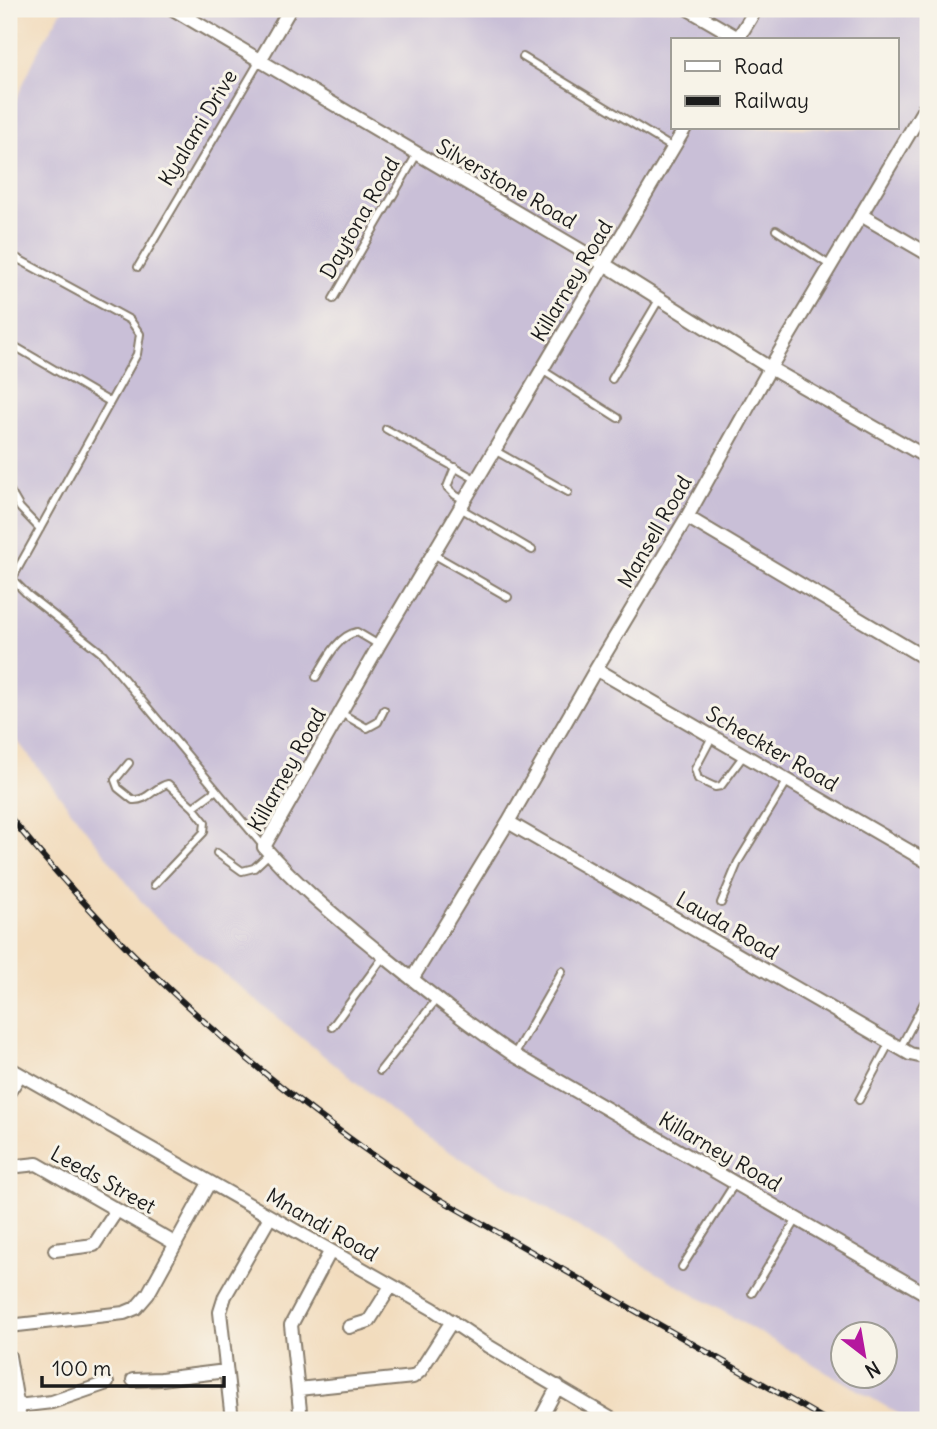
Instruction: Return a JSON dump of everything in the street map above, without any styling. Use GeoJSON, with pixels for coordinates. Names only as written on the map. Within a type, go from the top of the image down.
{"type":"FeatureCollection","features":[{"type":"Feature","properties":{"kind":"street","name":"Silverstone Road"},"geometry":{"type":"LineString","coordinates":[[173,9],[604,264],[770,368],[928,458]]}},
{"type":"Feature","properties":{"kind":"street","name":"Kyalami Drive"},"geometry":{"type":"LineString","coordinates":[[259,61],[290,9]]}},
{"type":"Feature","properties":{"kind":"street"},"geometry":{"type":"LineString","coordinates":[[688,9],[708,14],[737,38]]}},
{"type":"Feature","properties":{"kind":"street"},"geometry":{"type":"LineString","coordinates":[[739,38],[756,9]]}},
{"type":"Feature","properties":{"kind":"street","name":"Mansell Road"},"geometry":{"type":"LineString","coordinates":[[412,979],[509,822],[687,517],[770,368],[928,102]]}},
{"type":"Feature","properties":{"kind":"street","name":"Killarney Road"},"geometry":{"type":"LineString","coordinates":[[684,130],[379,645],[267,850],[314,897],[436,1000],[514,1055],[928,1295]]}},
{"type":"Feature","properties":{"kind":"street"},"geometry":{"type":"LineString","coordinates":[[862,215],[928,254]]}},
{"type":"Feature","properties":{"kind":"street"},"geometry":{"type":"LineString","coordinates":[[687,517],[928,660]]}},
{"type":"Feature","properties":{"kind":"street","name":"Scheckter Road"},"geometry":{"type":"LineString","coordinates":[[596,669],[928,862]]}},
{"type":"Feature","properties":{"kind":"street","name":"Lauda Road"},"geometry":{"type":"LineString","coordinates":[[509,822],[895,1045],[920,1058],[928,1058]]}},
{"type":"Feature","properties":{"kind":"street"},"geometry":{"type":"LineString","coordinates":[[9,1092],[14,1071]]}},
{"type":"Feature","properties":{"kind":"street","name":"Mnandi Road"},"geometry":{"type":"LineString","coordinates":[[14,1071],[452,1321],[488,1346],[613,1420]]}},
{"type":"Feature","properties":{"kind":"street","name":"Leeds Street"},"geometry":{"type":"LineString","coordinates":[[9,1167],[37,1164],[176,1244]]}},
{"type":"Feature","properties":{"kind":"street"},"geometry":{"type":"LineString","coordinates":[[9,1326],[124,1313],[135,1308],[148,1294],[209,1183]]}},
{"type":"Feature","properties":{"kind":"street"},"geometry":{"type":"LineString","coordinates":[[55,1250],[94,1245],[117,1209]]}},
{"type":"Feature","properties":{"kind":"street"},"geometry":{"type":"LineString","coordinates":[[232,1420],[219,1322],[222,1306],[270,1217]]}},
{"type":"Feature","properties":{"kind":"street"},"geometry":{"type":"LineString","coordinates":[[301,1420],[292,1321],[330,1252]]}},
{"type":"Feature","properties":{"kind":"street"},"geometry":{"type":"LineString","coordinates":[[349,1327],[369,1321],[391,1286]]}},
{"type":"Feature","properties":{"kind":"street"},"geometry":{"type":"LineString","coordinates":[[298,1389],[413,1377],[421,1371],[452,1321]]}},
{"type":"Feature","properties":{"kind":"street"},"geometry":{"type":"LineString","coordinates":[[9,1356],[20,1420]]}},
{"type":"Feature","properties":{"kind":"street"},"geometry":{"type":"LineString","coordinates":[[133,1380],[226,1371]]}},
{"type":"Feature","properties":{"kind":"street"},"geometry":{"type":"LineString","coordinates":[[17,1406],[52,1402],[107,1383]]}},
{"type":"Feature","properties":{"kind":"street"},"geometry":{"type":"LineString","coordinates":[[540,1420],[558,1387]]}},
{"type":"Feature","properties":{"kind":"lane"},"geometry":{"type":"LineString","coordinates":[[523,57],[673,148]]}},
{"type":"Feature","properties":{"kind":"lane","name":"Kyalami Drive"},"geometry":{"type":"LineString","coordinates":[[138,267],[259,61]]}},
{"type":"Feature","properties":{"kind":"lane","name":"Daytona Road"},"geometry":{"type":"LineString","coordinates":[[333,299],[417,154]]}},
{"type":"Feature","properties":{"kind":"lane"},"geometry":{"type":"LineString","coordinates":[[776,230],[831,266]]}},
{"type":"Feature","properties":{"kind":"lane"},"geometry":{"type":"LineString","coordinates":[[9,254],[130,320],[140,334],[137,354],[10,578],[103,654],[267,850],[254,868],[242,872],[217,853]]}},
{"type":"Feature","properties":{"kind":"lane"},"geometry":{"type":"LineString","coordinates":[[612,379],[660,298]]}},
{"type":"Feature","properties":{"kind":"lane"},"geometry":{"type":"LineString","coordinates":[[9,343],[110,402]]}},
{"type":"Feature","properties":{"kind":"lane"},"geometry":{"type":"LineString","coordinates":[[541,370],[618,418]]}},
{"type":"Feature","properties":{"kind":"lane"},"geometry":{"type":"LineString","coordinates":[[386,429],[477,480]]}},
{"type":"Feature","properties":{"kind":"lane"},"geometry":{"type":"LineString","coordinates":[[494,450],[568,492]]}},
{"type":"Feature","properties":{"kind":"lane"},"geometry":{"type":"LineString","coordinates":[[455,467],[447,487],[463,504],[532,550]]}},
{"type":"Feature","properties":{"kind":"lane"},"geometry":{"type":"LineString","coordinates":[[9,489],[20,508],[40,529]]}},
{"type":"Feature","properties":{"kind":"lane"},"geometry":{"type":"LineString","coordinates":[[433,554],[508,597]]}},
{"type":"Feature","properties":{"kind":"lane"},"geometry":{"type":"LineString","coordinates":[[316,677],[337,645],[351,633],[357,632],[379,645]]}},
{"type":"Feature","properties":{"kind":"lane"},"geometry":{"type":"LineString","coordinates":[[341,713],[366,728],[378,722],[384,710]]}},
{"type":"Feature","properties":{"kind":"lane"},"geometry":{"type":"LineString","coordinates":[[712,737],[695,769],[698,779],[715,787],[721,786],[744,755]]}},
{"type":"Feature","properties":{"kind":"lane"},"geometry":{"type":"LineString","coordinates":[[129,763],[115,780],[118,789],[127,797],[141,800],[168,784],[205,822],[204,832],[154,885]]}},
{"type":"Feature","properties":{"kind":"lane"},"geometry":{"type":"LineString","coordinates":[[722,902],[738,862],[788,780]]}},
{"type":"Feature","properties":{"kind":"lane"},"geometry":{"type":"LineString","coordinates":[[193,807],[215,791]]}},
{"type":"Feature","properties":{"kind":"lane"},"geometry":{"type":"LineString","coordinates":[[332,1027],[384,956]]}},
{"type":"Feature","properties":{"kind":"lane"},"geometry":{"type":"LineString","coordinates":[[514,1055],[562,971]]}},
{"type":"Feature","properties":{"kind":"lane"},"geometry":{"type":"LineString","coordinates":[[859,1100],[928,995]]}},
{"type":"Feature","properties":{"kind":"lane"},"geometry":{"type":"LineString","coordinates":[[380,1071],[436,1000]]}},
{"type":"Feature","properties":{"kind":"lane"},"geometry":{"type":"LineString","coordinates":[[682,1267],[735,1183]]}},
{"type":"Feature","properties":{"kind":"lane"},"geometry":{"type":"LineString","coordinates":[[752,1293],[797,1219]]}},
{"type":"Feature","properties":{"kind":"shaded area"},"geometry":{"type":"Polygon","coordinates":[[[63,9],[928,9],[928,1420],[909,1420],[858,1390],[898,1390],[898,1320],[828,1320],[828,1373],[419,1134],[151,914],[9,730],[9,115],[40,47],[63,9]]]}},
{"type":"Feature","properties":{"kind":"railway"},"geometry":{"type":"LineString","coordinates":[[9,816],[56,872],[155,976],[260,1070],[316,1114],[436,1197],[826,1420]]}}]}
